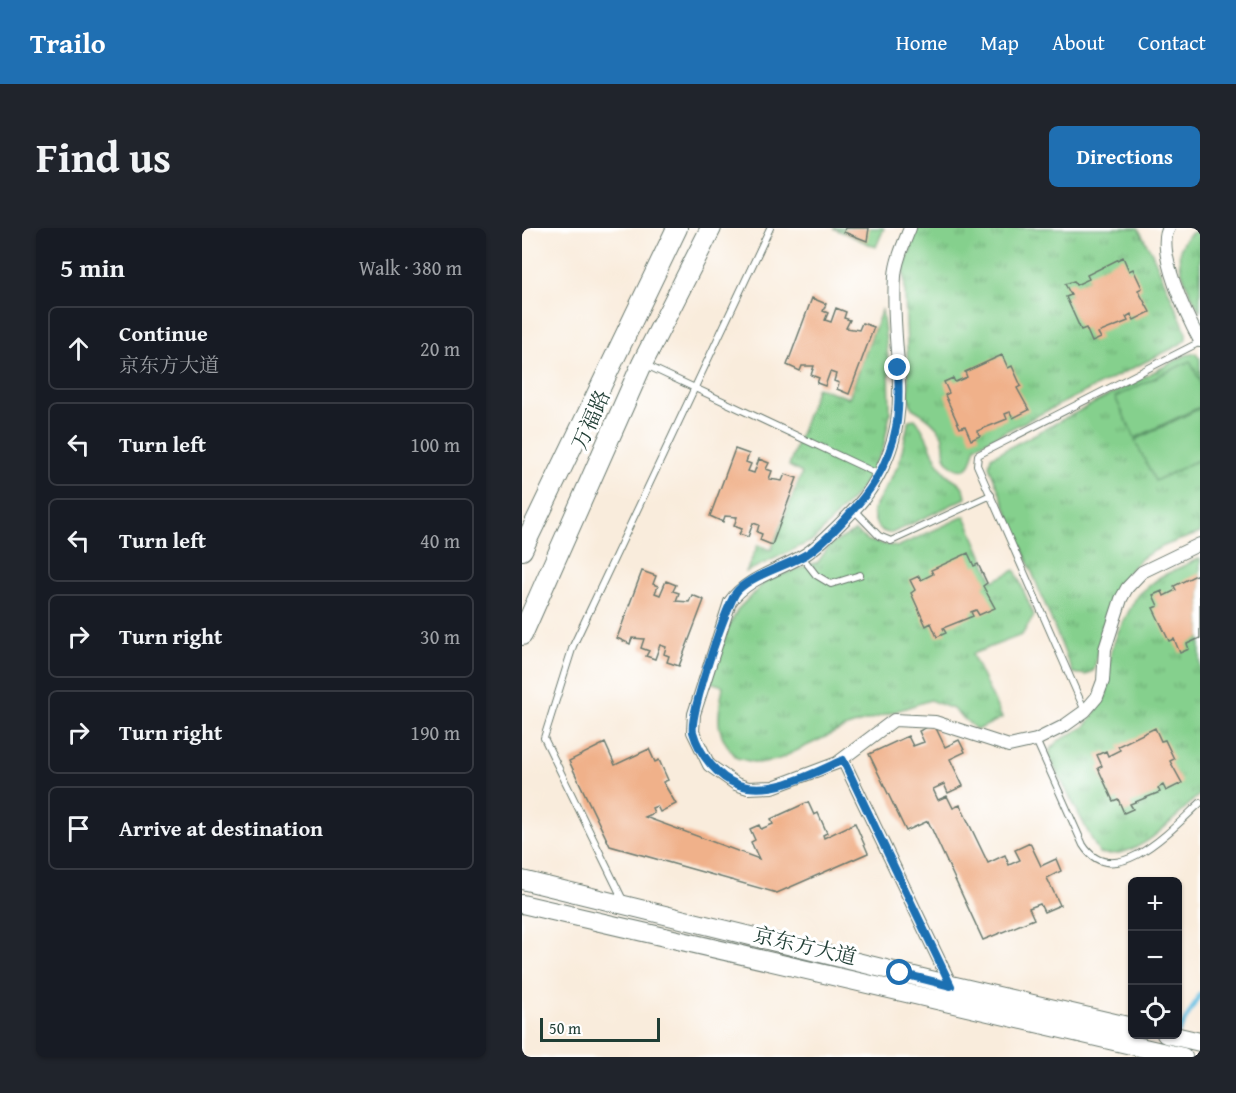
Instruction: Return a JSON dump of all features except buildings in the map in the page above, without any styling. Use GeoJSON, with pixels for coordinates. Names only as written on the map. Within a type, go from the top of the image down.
{"type":"FeatureCollection","features":[{"type":"Feature","properties":{"kind":"main road","name":"万福路"},"geometry":{"type":"LineString","coordinates":[[522,550],[677,228]]}},
{"type":"Feature","properties":{"kind":"main road","name":"万福路"},"geometry":{"type":"LineString","coordinates":[[522,635],[642,364],[711,228]]}},
{"type":"Feature","properties":{"kind":"main road","name":"京东方大道"},"geometry":{"type":"LineString","coordinates":[[522,880],[951,986],[1128,1026]]}},
{"type":"Feature","properties":{"kind":"main road","name":"京东方大道"},"geometry":{"type":"LineString","coordinates":[[522,904],[1183,1057]]}},
{"type":"Feature","properties":{"kind":"main road"},"geometry":{"type":"LineString","coordinates":[[1182,1038],[1200,1042]]}},
{"type":"Feature","properties":{"kind":"street"},"geometry":{"type":"LineString","coordinates":[[909,228],[895,275],[900,404],[898,428],[890,455],[864,499],[802,556],[739,590],[730,602],[693,714],[693,732],[709,765],[736,784],[748,788],[773,787],[843,760],[894,720],[935,722],[1009,746],[1036,740],[1085,711],[1097,697],[1103,681],[1106,649],[1121,599],[1127,588],[1142,572],[1200,544]]}},
{"type":"Feature","properties":{"kind":"street"},"geometry":{"type":"LineString","coordinates":[[1169,228],[1165,234],[1165,251],[1188,319],[1200,342]]}},
{"type":"Feature","properties":{"kind":"street"},"geometry":{"type":"LineString","coordinates":[[843,760],[951,986]]}},
{"type":"Feature","properties":{"kind":"lane"},"geometry":{"type":"LineString","coordinates":[[626,906],[544,738],[573,646],[770,228]]}},
{"type":"Feature","properties":{"kind":"lane"},"geometry":{"type":"LineString","coordinates":[[1085,711],[977,465],[978,455],[1200,342]]}},
{"type":"Feature","properties":{"kind":"lane"},"geometry":{"type":"LineString","coordinates":[[642,364],[879,474]]}},
{"type":"Feature","properties":{"kind":"lane"},"geometry":{"type":"LineString","coordinates":[[853,509],[879,536],[891,541],[991,495]]}},
{"type":"Feature","properties":{"kind":"lane"},"geometry":{"type":"LineString","coordinates":[[802,556],[816,575],[831,584],[860,575]]}},
{"type":"Feature","properties":{"kind":"lane"},"geometry":{"type":"LineString","coordinates":[[1036,740],[1083,845],[1090,855],[1102,861],[1128,860],[1153,845],[1200,803]]}},
{"type":"Feature","properties":{"kind":"green space"},"geometry":{"type":"Polygon","coordinates":[[[833,228],[884,228],[876,247],[833,228]]]}},
{"type":"Feature","properties":{"kind":"green space"},"geometry":{"type":"Polygon","coordinates":[[[917,228],[1138,228],[1152,253],[1186,331],[1186,339],[1179,345],[976,446],[967,468],[956,468],[945,456],[943,438],[938,429],[912,408],[909,399],[904,268],[917,228]]]}},
{"type":"Feature","properties":{"kind":"green space"},"geometry":{"type":"Polygon","coordinates":[[[1200,229],[1200,312],[1184,278],[1179,255],[1188,236],[1200,229]]]}},
{"type":"Feature","properties":{"kind":"green space"},"geometry":{"type":"Polygon","coordinates":[[[882,309],[889,366],[890,414],[883,450],[861,489],[814,540],[746,572],[758,545],[771,550],[802,473],[789,466],[817,387],[849,398],[882,309]]]}},
{"type":"Feature","properties":{"kind":"green space"},"geometry":{"type":"Polygon","coordinates":[[[1196,353],[1200,359],[1200,533],[1154,551],[1129,571],[1108,611],[1094,670],[1086,675],[1073,673],[989,466],[991,457],[1186,355],[1196,353]]]}},
{"type":"Feature","properties":{"kind":"green space"},"geometry":{"type":"Polygon","coordinates":[[[1190,361],[1200,382],[1200,407],[1135,438],[1115,397],[1190,361]]]}},
{"type":"Feature","properties":{"kind":"green space"},"geometry":{"type":"Polygon","coordinates":[[[1200,408],[1200,459],[1155,481],[1135,440],[1200,408]]]}},
{"type":"Feature","properties":{"kind":"green space"},"geometry":{"type":"Polygon","coordinates":[[[915,419],[939,464],[946,474],[960,483],[966,498],[892,533],[887,533],[877,526],[873,510],[899,464],[909,420],[915,419]]]}},
{"type":"Feature","properties":{"kind":"green space"},"geometry":{"type":"Polygon","coordinates":[[[965,516],[993,581],[1015,570],[1034,616],[1022,635],[972,654],[1002,718],[977,730],[953,709],[930,700],[844,728],[777,760],[757,763],[737,758],[724,740],[719,724],[723,686],[710,682],[727,630],[738,609],[767,580],[818,562],[830,545],[855,531],[869,541],[897,547],[965,516]]]}},
{"type":"Feature","properties":{"kind":"green space"},"geometry":{"type":"Polygon","coordinates":[[[1200,558],[1200,794],[1167,825],[1142,844],[1128,851],[1114,854],[1099,853],[1049,757],[1050,750],[1058,741],[1086,726],[1106,695],[1111,652],[1118,632],[1137,596],[1160,577],[1200,558]]]}},
{"type":"Feature","properties":{"kind":"waterway"},"geometry":{"type":"LineString","coordinates":[[1182,1026],[1200,994]]}},
{"type":"Feature","properties":{"kind":"route"},"geometry":{"type":"LineString","coordinates":[[898,368],[900,404],[898,428],[890,455],[864,499],[808,553],[739,590],[730,602],[693,714],[693,732],[709,765],[736,784],[748,788],[773,787],[843,760],[951,986],[900,973]]}}]}
